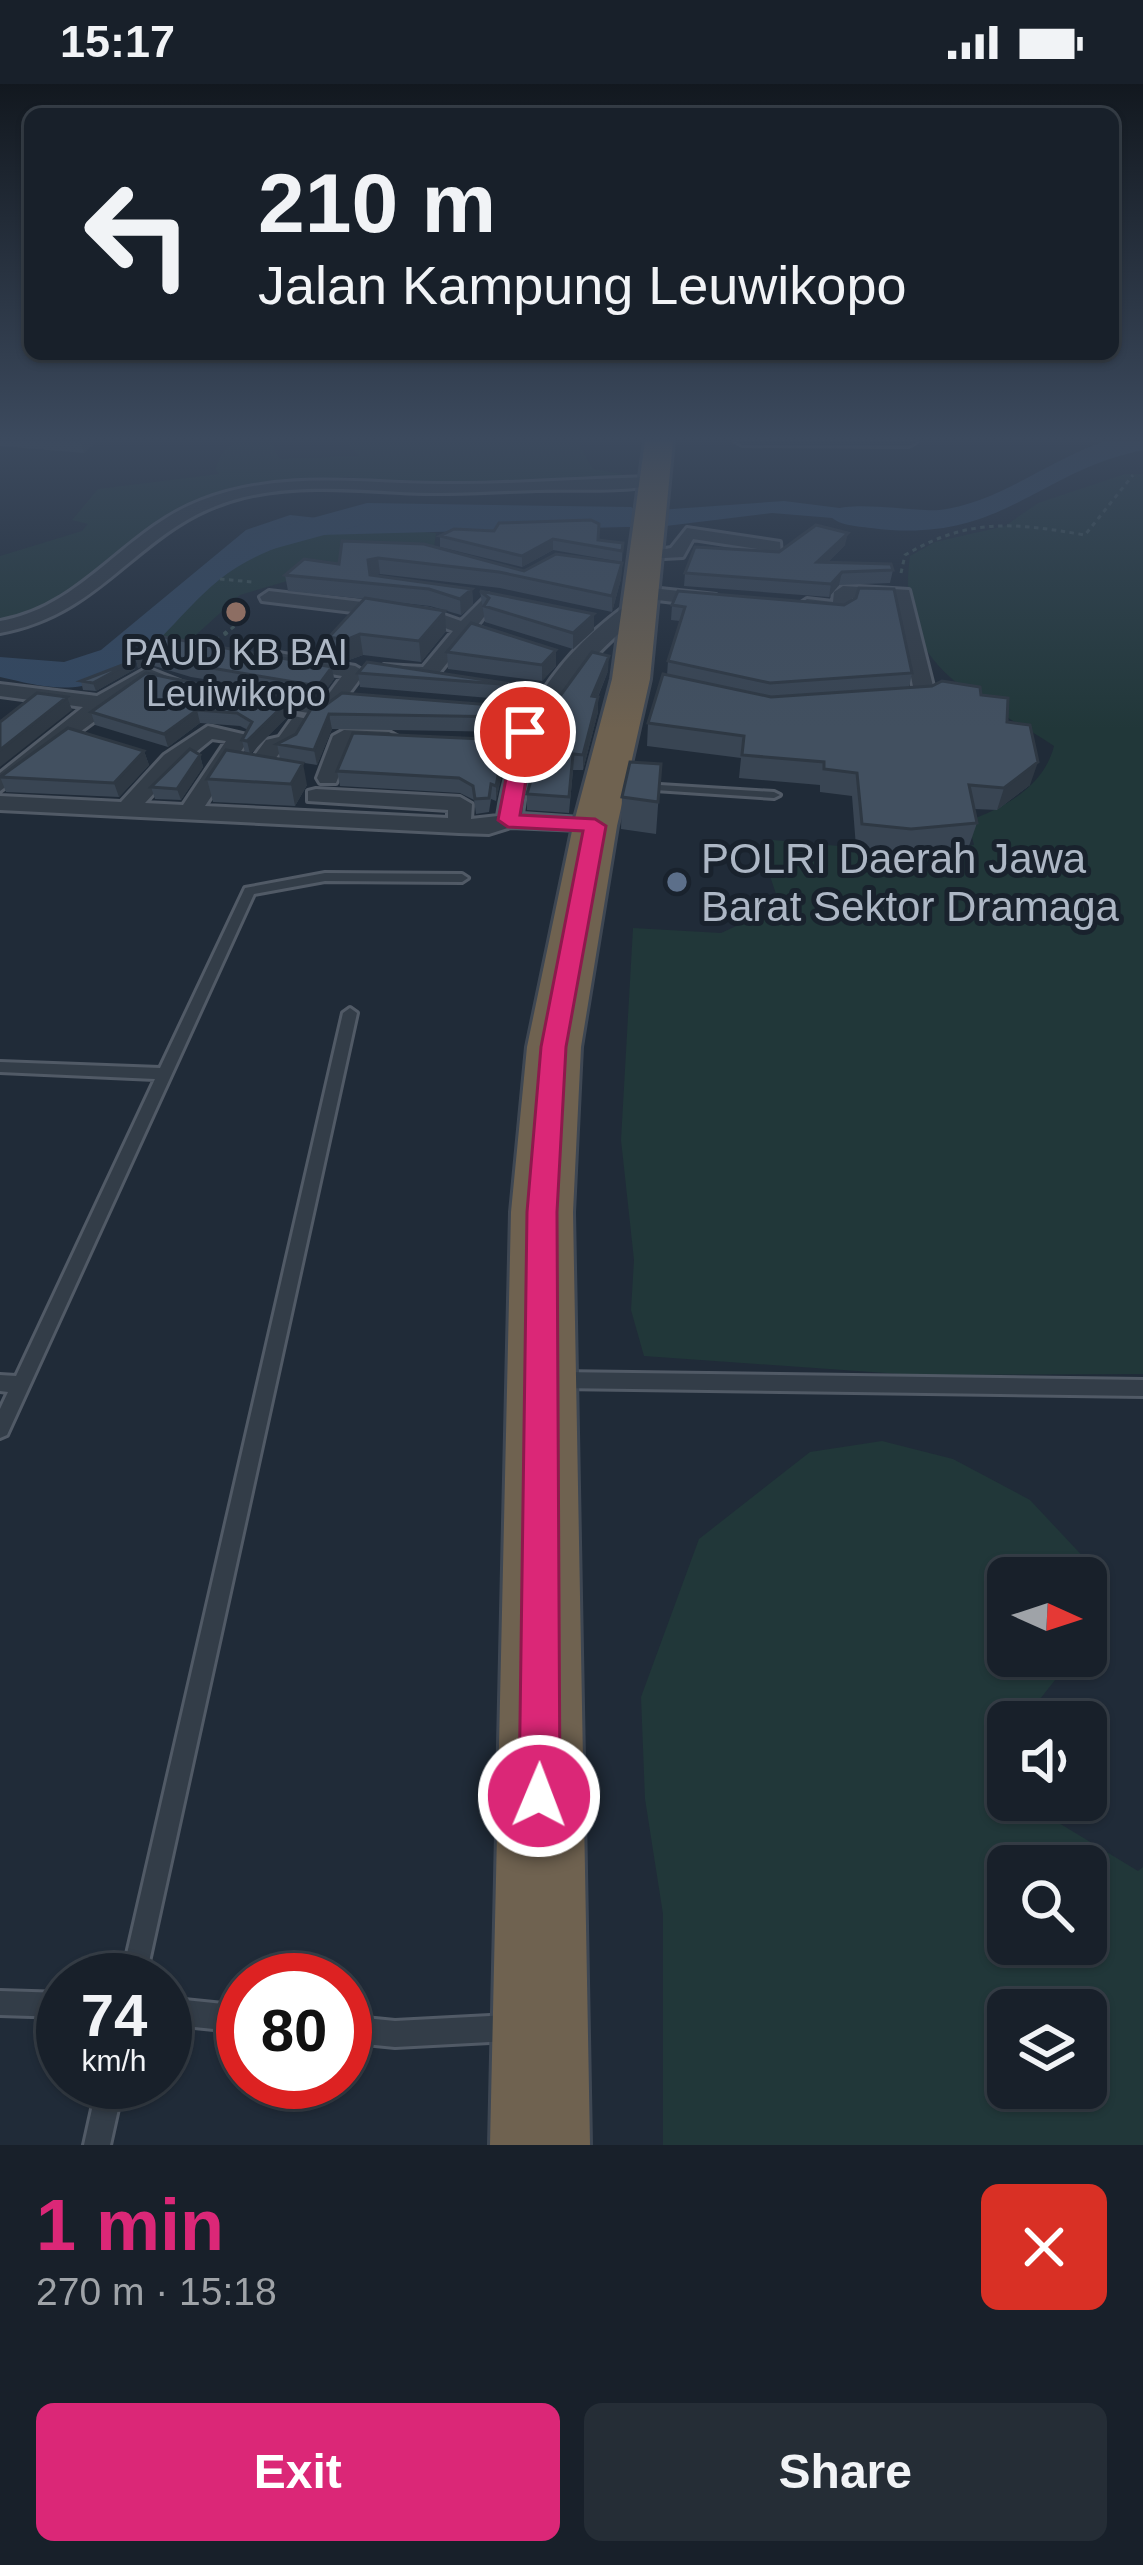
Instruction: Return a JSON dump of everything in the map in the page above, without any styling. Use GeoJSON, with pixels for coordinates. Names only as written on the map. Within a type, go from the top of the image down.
{"type":"FeatureCollection","features":[{"type":"Feature","properties":{"kind":"highway"},"geometry":{"type":"LineString","coordinates":[[540,2145],[536,2026],[545,1380],[542,1212],[554,1047],[600,806],[626,596],[639,537]]}},
{"type":"Feature","properties":{"kind":"street"},"geometry":{"type":"LineString","coordinates":[[0,627],[71,606],[149,537]]}},
{"type":"Feature","properties":{"kind":"street"},"geometry":{"type":"LineString","coordinates":[[505,537],[626,596],[728,603]]}},
{"type":"Feature","properties":{"kind":"street"},"geometry":{"type":"LineString","coordinates":[[508,820],[510,743],[530,701],[626,596],[677,553],[685,537]]}},
{"type":"Feature","properties":{"kind":"street"},"geometry":{"type":"LineString","coordinates":[[715,537],[775,546],[772,555]]}},
{"type":"Feature","properties":{"kind":"street"},"geometry":{"type":"LineString","coordinates":[[398,612],[416,588]]}},
{"type":"Feature","properties":{"kind":"street"},"geometry":{"type":"LineString","coordinates":[[776,601],[842,608],[843,592],[902,594],[926,698],[879,698]]}},
{"type":"Feature","properties":{"kind":"street"},"geometry":{"type":"LineString","coordinates":[[303,784],[346,746],[355,672],[362,665],[428,674],[464,628],[502,596],[456,595]]}},
{"type":"Feature","properties":{"kind":"street"},"geometry":{"type":"LineString","coordinates":[[269,597],[398,612],[520,646]]}},
{"type":"Feature","properties":{"kind":"street"},"geometry":{"type":"LineString","coordinates":[[249,655],[355,672]]}},
{"type":"Feature","properties":{"kind":"street"},"geometry":{"type":"LineString","coordinates":[[0,784],[80,732],[102,703],[147,674],[225,694],[326,710],[352,703]]}},
{"type":"Feature","properties":{"kind":"street"},"geometry":{"type":"LineString","coordinates":[[0,690],[102,703]]}},
{"type":"Feature","properties":{"kind":"street"},"geometry":{"type":"LineString","coordinates":[[12,717],[37,693]]}},
{"type":"Feature","properties":{"kind":"street"},"geometry":{"type":"LineString","coordinates":[[223,734],[242,715],[225,694]]}},
{"type":"Feature","properties":{"kind":"street"},"geometry":{"type":"LineString","coordinates":[[285,744],[301,720]]}},
{"type":"Feature","properties":{"kind":"street"},"geometry":{"type":"LineString","coordinates":[[125,812],[168,756],[208,731],[240,736],[188,815]]}},
{"type":"Feature","properties":{"kind":"street"},"geometry":{"type":"LineString","coordinates":[[303,784],[274,745],[414,740]]}},
{"type":"Feature","properties":{"kind":"street"},"geometry":{"type":"LineString","coordinates":[[168,756],[222,760],[303,784],[459,815],[489,827],[600,806]]}},
{"type":"Feature","properties":{"kind":"street"},"geometry":{"type":"LineString","coordinates":[[0,803],[188,815],[303,784],[462,791],[459,815]]}},
{"type":"Feature","properties":{"kind":"lane"},"geometry":{"type":"LineString","coordinates":[[600,806],[775,795]]}},
{"type":"Feature","properties":{"kind":"lane"},"geometry":{"type":"LineString","coordinates":[[0,1429],[9,1383],[165,1074],[249,891],[325,877],[462,878]]}},
{"type":"Feature","properties":{"kind":"lane"},"geometry":{"type":"LineString","coordinates":[[140,1953],[350,1013]]}},
{"type":"Feature","properties":{"kind":"lane"},"geometry":{"type":"LineString","coordinates":[[0,1066],[165,1074]]}},
{"type":"Feature","properties":{"kind":"lane"},"geometry":{"type":"LineString","coordinates":[[545,1380],[1143,1388]]}},
{"type":"Feature","properties":{"kind":"lane"},"geometry":{"type":"LineString","coordinates":[[0,2003],[36,2004]]}},
{"type":"Feature","properties":{"kind":"lane"},"geometry":{"type":"LineString","coordinates":[[372,2032],[536,2026]]}},
{"type":"Feature","properties":{"kind":"lane"},"geometry":{"type":"LineString","coordinates":[[97,2145],[105,2109]]}},
{"type":"Feature","properties":{"kind":"path"},"geometry":{"type":"LineString","coordinates":[[902,594],[905,555],[925,542],[946,537]]}},
{"type":"Feature","properties":{"kind":"path"},"geometry":{"type":"LineString","coordinates":[[192,648],[208,650],[269,597]]}},
{"type":"Feature","properties":{"kind":"green space"},"geometry":{"type":"Polygon","coordinates":[[[62,537],[139,537],[36,615],[0,620],[0,556],[62,537]]]}},
{"type":"Feature","properties":{"kind":"green space"},"geometry":{"type":"Polygon","coordinates":[[[298,537],[435,537],[433,555],[343,555],[335,567],[240,595],[187,643],[147,651],[181,600],[261,543],[298,537]]]}},
{"type":"Feature","properties":{"kind":"green space"},"geometry":{"type":"Polygon","coordinates":[[[956,537],[1143,537],[1143,1374],[914,1375],[644,1356],[631,1310],[634,1260],[621,1140],[633,928],[721,933],[780,906],[760,846],[773,840],[905,852],[974,845],[968,821],[1022,793],[1049,760],[1054,746],[970,693],[928,652],[915,626],[908,595],[910,556],[956,537]]]}},
{"type":"Feature","properties":{"kind":"green space"},"geometry":{"type":"Polygon","coordinates":[[[882,1441],[953,1459],[1030,1500],[1083,1557],[987,1557],[987,1677],[1057,1677],[1038,1701],[987,1701],[987,1821],[1056,1821],[1095,1845],[987,1845],[987,1965],[1107,1965],[1107,1852],[1138,1871],[1143,1867],[1143,2145],[663,2145],[663,1914],[645,1799],[641,1697],[699,1539],[810,1452],[882,1441]]]}},
{"type":"Feature","properties":{"kind":"water"},"geometry":{"type":"Polygon","coordinates":[[[237,537],[311,537],[267,552],[230,572],[140,657],[103,680],[62,688],[0,677],[0,657],[64,662],[101,650],[237,537]]]}},
{"type":"Feature","properties":{"kind":"building"},"geometry":{"type":"Polygon","coordinates":[[[445,537],[598,537],[623,543],[622,551],[553,539],[522,556],[445,537]]]}},
{"type":"Feature","properties":{"kind":"building"},"geometry":{"type":"Polygon","coordinates":[[[799,537],[844,537],[817,562],[891,564],[893,570],[842,572],[831,584],[685,573],[695,547],[779,552],[799,537]]]}},
{"type":"Feature","properties":{"kind":"building"},"geometry":{"type":"Polygon","coordinates":[[[342,541],[424,544],[524,571],[556,554],[622,563],[612,596],[499,572],[378,558],[368,560],[370,575],[472,589],[460,599],[429,589],[285,575],[304,559],[339,564],[342,541]]]}},
{"type":"Feature","properties":{"kind":"building"},"geometry":{"type":"Polygon","coordinates":[[[859,588],[894,589],[912,673],[770,683],[668,661],[685,607],[672,605],[678,591],[844,605],[856,598],[859,588]]]}},
{"type":"Feature","properties":{"kind":"building"},"geometry":{"type":"Polygon","coordinates":[[[480,591],[594,614],[573,633],[484,606],[489,598],[480,591]]]}},
{"type":"Feature","properties":{"kind":"building"},"geometry":{"type":"Polygon","coordinates":[[[365,598],[445,611],[419,641],[360,634],[346,640],[329,637],[365,598]]]}},
{"type":"Feature","properties":{"kind":"building"},"geometry":{"type":"Polygon","coordinates":[[[471,623],[556,650],[542,665],[447,652],[471,623]]]}},
{"type":"Feature","properties":{"kind":"building"},"geometry":{"type":"Polygon","coordinates":[[[158,636],[332,667],[318,686],[188,664],[145,651],[135,655],[158,636]]]}},
{"type":"Feature","properties":{"kind":"building"},"geometry":{"type":"Polygon","coordinates":[[[592,652],[609,656],[592,696],[598,697],[583,755],[573,754],[569,797],[527,794],[552,707],[592,652]]]}},
{"type":"Feature","properties":{"kind":"building"},"geometry":{"type":"Polygon","coordinates":[[[133,661],[93,683],[81,681],[133,661]]]}},
{"type":"Feature","properties":{"kind":"building"},"geometry":{"type":"Polygon","coordinates":[[[367,662],[525,686],[358,673],[367,662]]]}},
{"type":"Feature","properties":{"kind":"building"},"geometry":{"type":"Polygon","coordinates":[[[146,673],[287,702],[247,741],[242,740],[252,722],[237,713],[197,710],[164,734],[91,712],[146,673]]]}},
{"type":"Feature","properties":{"kind":"building"},"geometry":{"type":"Polygon","coordinates":[[[663,674],[771,697],[932,686],[942,681],[980,687],[981,695],[1008,698],[1007,722],[1030,725],[1038,762],[1004,788],[969,785],[977,823],[911,829],[862,824],[857,773],[824,769],[824,762],[742,755],[744,736],[648,723],[663,674]]]}},
{"type":"Feature","properties":{"kind":"building"},"geometry":{"type":"Polygon","coordinates":[[[37,693],[67,697],[0,750],[0,722],[37,693]]]}},
{"type":"Feature","properties":{"kind":"building"},"geometry":{"type":"Polygon","coordinates":[[[342,693],[517,707],[512,717],[329,714],[314,750],[277,744],[296,734],[314,704],[327,704],[342,693]]]}},
{"type":"Feature","properties":{"kind":"building"},"geometry":{"type":"Polygon","coordinates":[[[68,728],[144,751],[114,783],[0,777],[68,728]]]}},
{"type":"Feature","properties":{"kind":"building"},"geometry":{"type":"Polygon","coordinates":[[[353,733],[505,740],[496,786],[491,784],[489,798],[475,799],[473,786],[459,778],[337,771],[353,733]]]}},
{"type":"Feature","properties":{"kind":"building"},"geometry":{"type":"Polygon","coordinates":[[[190,749],[200,755],[177,789],[151,787],[190,749]]]}},
{"type":"Feature","properties":{"kind":"building"},"geometry":{"type":"Polygon","coordinates":[[[226,750],[303,763],[291,784],[207,779],[226,750]]]}},
{"type":"Feature","properties":{"kind":"building"},"geometry":{"type":"Polygon","coordinates":[[[630,762],[661,764],[658,802],[622,797],[630,762]]]}},
{"type":"Feature","properties":{"kind":"waterway"},"geometry":{"type":"LineString","coordinates":[[262,542],[279,537]]}},
{"type":"Feature","properties":{"kind":"place","name":"PAUD KB BAI Leuiwikopo"},"geometry":{"type":"Point","coordinates":[236,612]}},
{"type":"Feature","properties":{"kind":"place","name":"POLRI Daerah Jawa Barat Sektor Dramaga"},"geometry":{"type":"Point","coordinates":[677,882]}},
{"type":"Feature","properties":{"kind":"route"},"geometry":{"type":"LineString","coordinates":[[525,732],[508,820],[595,826],[554,1047],[542,1212],[545,1380],[539,1796]]}}]}
